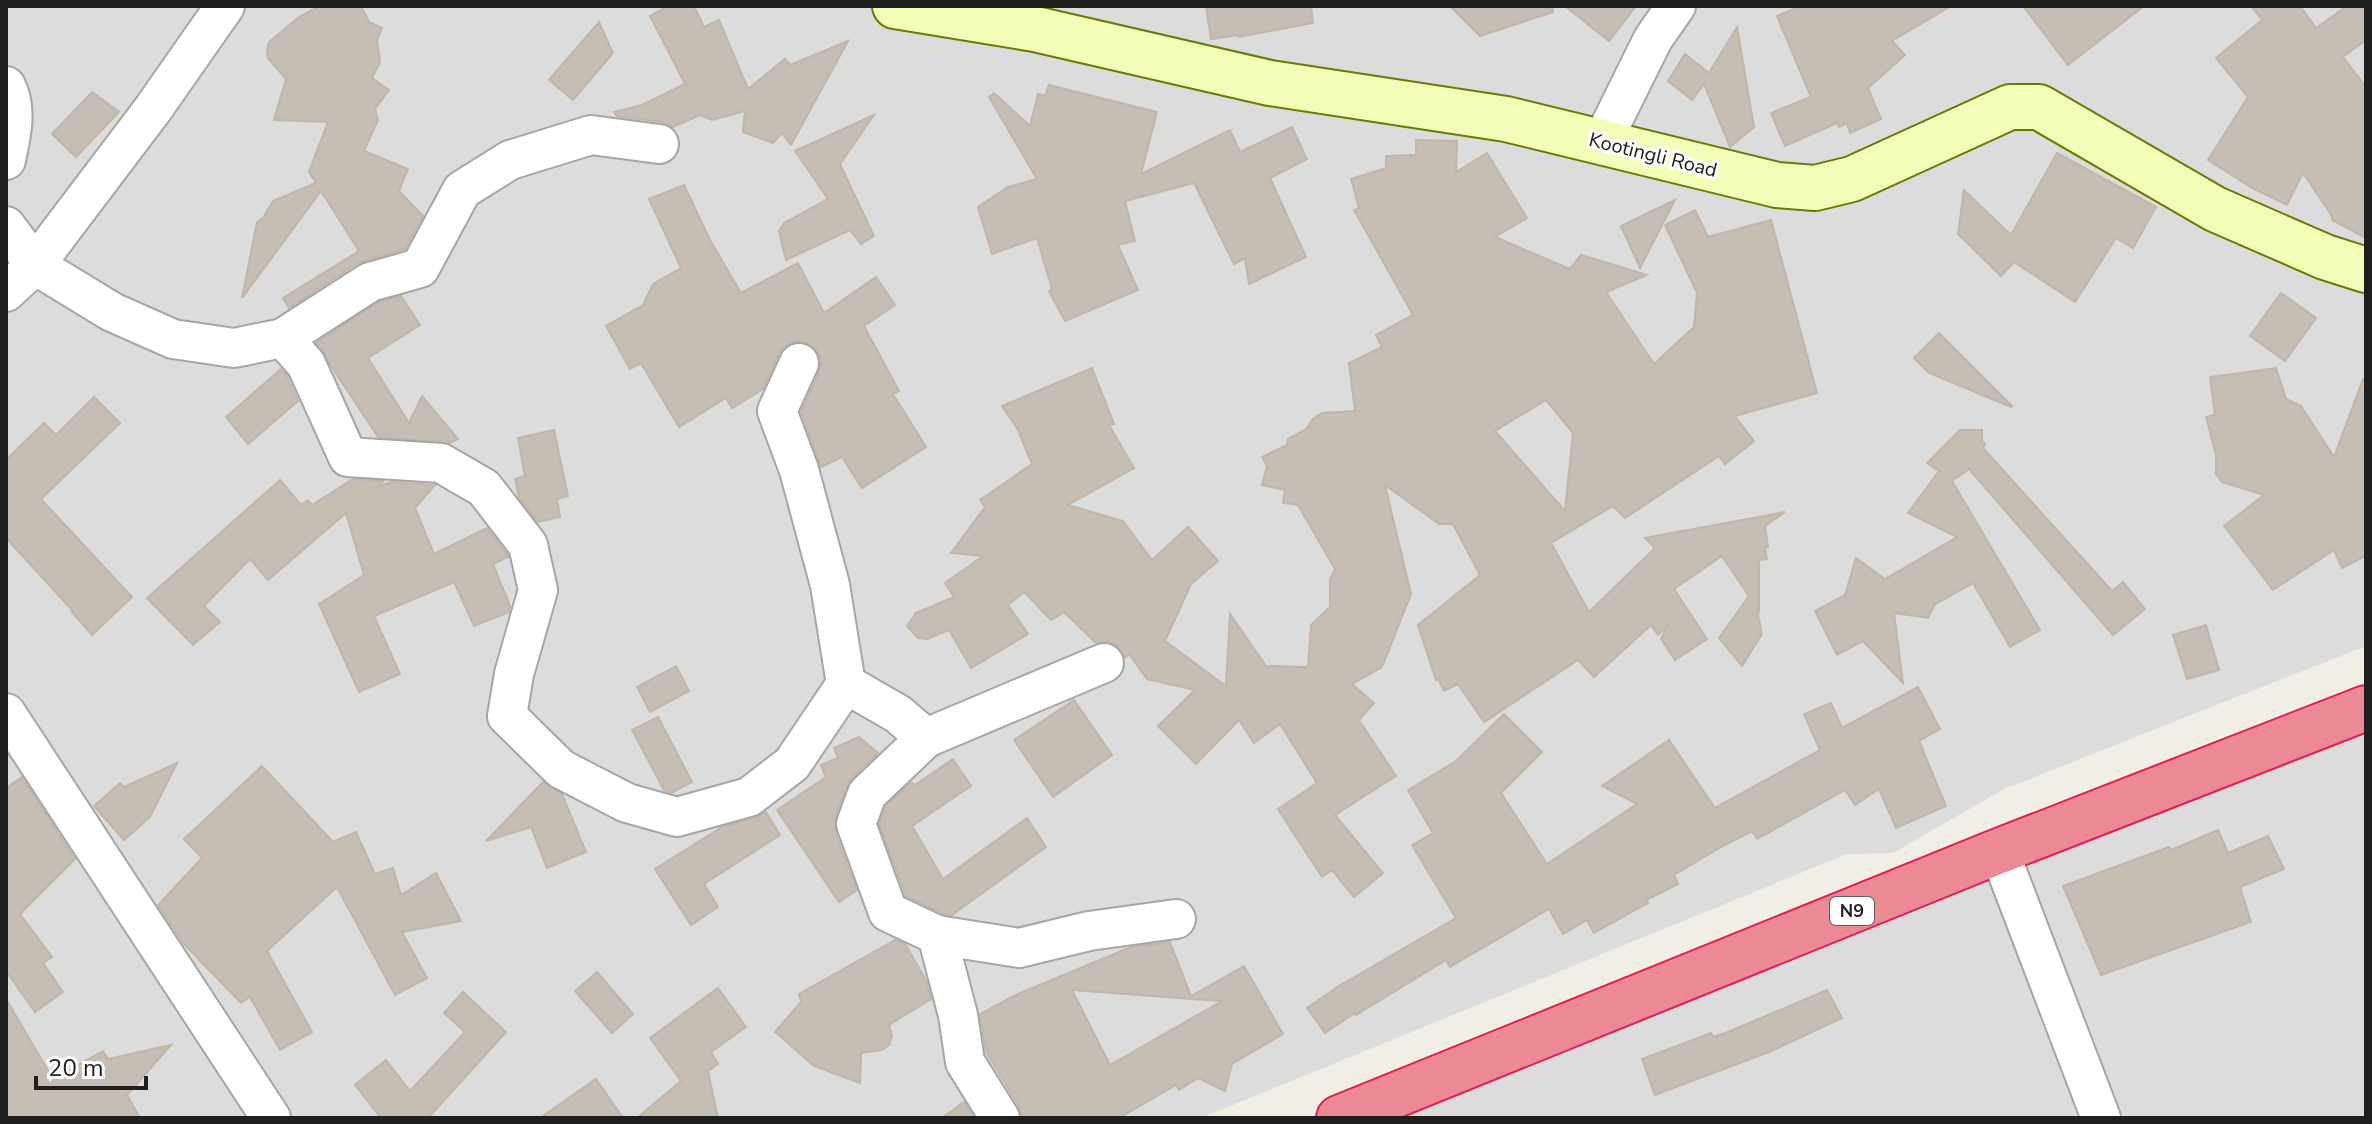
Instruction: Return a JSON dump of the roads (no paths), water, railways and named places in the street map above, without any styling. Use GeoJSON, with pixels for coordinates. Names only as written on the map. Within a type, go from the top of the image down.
{"type":"FeatureCollection","features":[{"type":"Feature","properties":{"kind":"highway","name":"N9"},"geometry":{"type":"LineString","coordinates":[[1339,1118],[1999,851],[2366,708]]}},
{"type":"Feature","properties":{"kind":"street"},"geometry":{"type":"LineString","coordinates":[[6,292],[35,265],[153,109],[225,6]]}},
{"type":"Feature","properties":{"kind":"street","name":"Kootingli Road"},"geometry":{"type":"LineString","coordinates":[[895,6],[1035,29],[1270,83],[1506,119],[1777,185],[1815,188],[1852,179],[2010,107],[2039,107],[2215,209],[2325,257],[2366,270]]}},
{"type":"Feature","properties":{"kind":"street"},"geometry":{"type":"LineString","coordinates":[[1602,142],[1653,39],[1676,6]]}},
{"type":"Feature","properties":{"kind":"street"},"geometry":{"type":"LineString","coordinates":[[6,86],[13,126],[6,160]]}},
{"type":"Feature","properties":{"kind":"street"},"geometry":{"type":"LineString","coordinates":[[6,226],[35,265],[112,312],[173,339],[234,348],[283,338],[370,282],[420,268],[462,190],[510,160],[591,135],[659,144]]}},
{"type":"Feature","properties":{"kind":"street"},"geometry":{"type":"LineString","coordinates":[[283,338],[306,364],[348,457],[441,463],[484,488],[528,545],[538,590],[514,674],[507,716],[561,769],[627,803],[677,817],[749,797],[792,764],[846,684],[830,585],[799,470],[777,411],[799,363]]}},
{"type":"Feature","properties":{"kind":"street"},"geometry":{"type":"LineString","coordinates":[[1104,663],[926,738],[867,794],[856,824],[888,912],[937,935],[1019,948],[1089,931],[1176,919]]}},
{"type":"Feature","properties":{"kind":"street"},"geometry":{"type":"LineString","coordinates":[[846,684],[898,714],[926,738]]}},
{"type":"Feature","properties":{"kind":"street"},"geometry":{"type":"LineString","coordinates":[[6,713],[271,1118]]}},
{"type":"Feature","properties":{"kind":"street"},"geometry":{"type":"LineString","coordinates":[[1999,851],[2101,1118]]}},
{"type":"Feature","properties":{"kind":"street"},"geometry":{"type":"LineString","coordinates":[[937,935],[958,1015],[965,1062],[1000,1118]]}}]}
